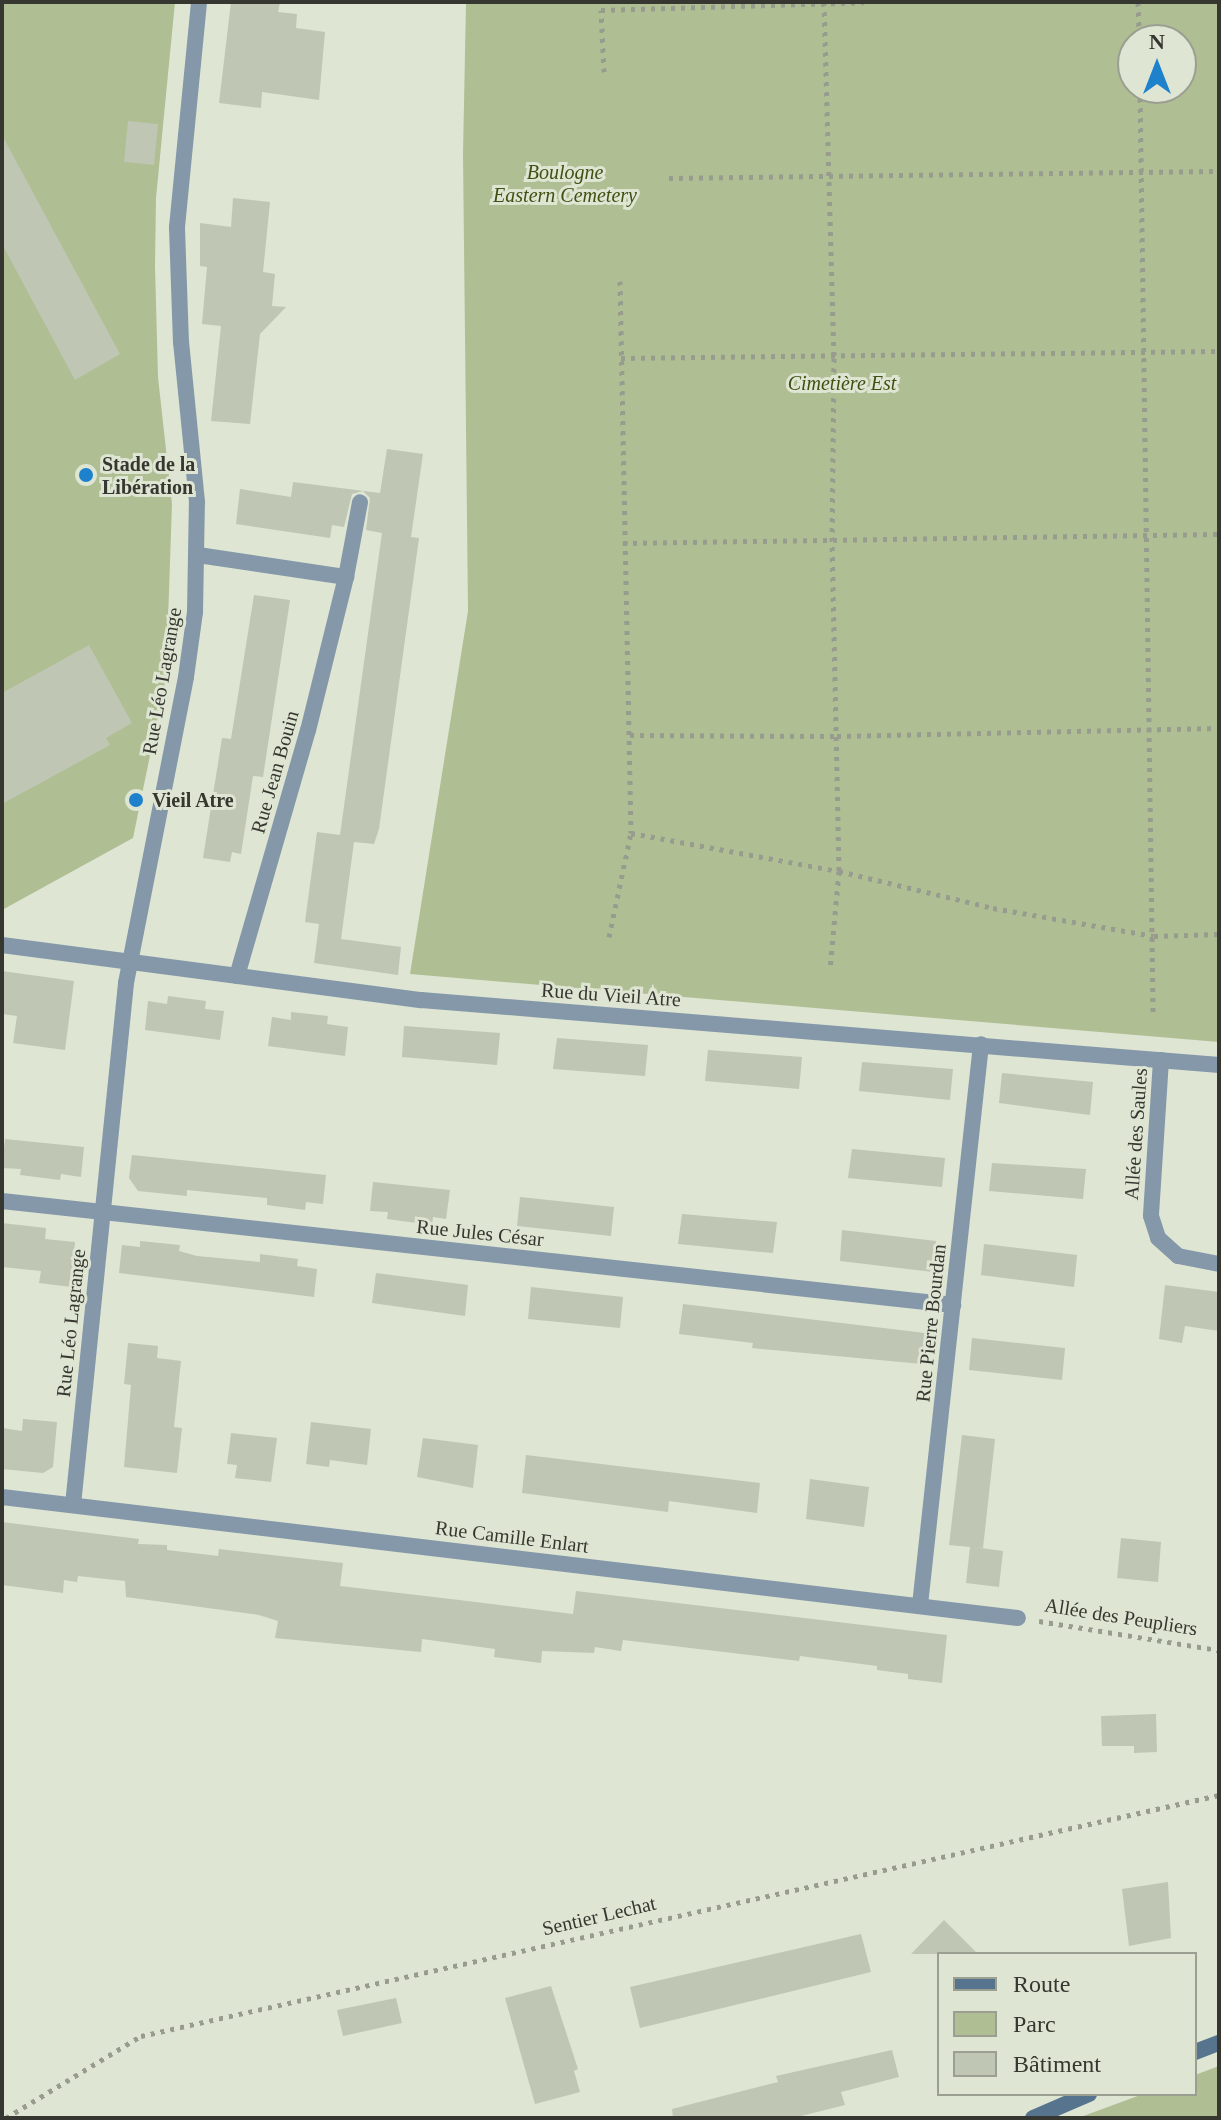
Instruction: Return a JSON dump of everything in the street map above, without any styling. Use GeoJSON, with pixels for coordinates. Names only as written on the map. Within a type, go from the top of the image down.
{"type":"FeatureCollection","features":[{"type":"Feature","properties":{"kind":"street","name":"Rue Léo Lagrange"},"geometry":{"type":"LineString","coordinates":[[73,1505],[129,962],[190,654],[198,555],[177,227],[199,2]]}},
{"type":"Feature","properties":{"kind":"street","name":"Rue Jean Bouin"},"geometry":{"type":"LineString","coordinates":[[237,976],[308,730],[346,577],[360,502]]}},
{"type":"Feature","properties":{"kind":"street"},"geometry":{"type":"LineString","coordinates":[[198,555],[346,577]]}},
{"type":"Feature","properties":{"kind":"street","name":"Rue du Vieil Atre"},"geometry":{"type":"LineString","coordinates":[[2,945],[421,1000],[1219,1065]]}},
{"type":"Feature","properties":{"kind":"street","name":"Rue Pierre Bourdan"},"geometry":{"type":"LineString","coordinates":[[920,1605],[981,1044]]}},
{"type":"Feature","properties":{"kind":"street","name":"Allée des Saules"},"geometry":{"type":"LineString","coordinates":[[1161,1060],[1151,1216],[1158,1238],[1178,1256],[1219,1264]]}},
{"type":"Feature","properties":{"kind":"street","name":"Rue Jules César"},"geometry":{"type":"LineString","coordinates":[[2,1201],[953,1305]]}},
{"type":"Feature","properties":{"kind":"street","name":"Rue Camille Enlart"},"geometry":{"type":"LineString","coordinates":[[2,1497],[1018,1618]]}},
{"type":"Feature","properties":{"kind":"street"},"geometry":{"type":"LineString","coordinates":[[1197,2051],[1219,2043]]}},
{"type":"Feature","properties":{"kind":"street"},"geometry":{"type":"LineString","coordinates":[[1033,2118],[1084,2096]]}},
{"type":"Feature","properties":{"kind":"path"},"geometry":{"type":"LineString","coordinates":[[601,2],[604,72]]}},
{"type":"Feature","properties":{"kind":"path"},"geometry":{"type":"LineString","coordinates":[[824,2],[834,358],[832,537],[839,871],[830,970]]}},
{"type":"Feature","properties":{"kind":"path"},"geometry":{"type":"LineString","coordinates":[[601,10],[864,2]]}},
{"type":"Feature","properties":{"kind":"path"},"geometry":{"type":"LineString","coordinates":[[1138,2],[1139,24]]}},
{"type":"Feature","properties":{"kind":"path"},"geometry":{"type":"LineString","coordinates":[[1140,104],[1153,1013]]}},
{"type":"Feature","properties":{"kind":"path"},"geometry":{"type":"LineString","coordinates":[[669,178],[1219,171]]}},
{"type":"Feature","properties":{"kind":"path"},"geometry":{"type":"LineString","coordinates":[[609,937],[631,833],[620,281]]}},
{"type":"Feature","properties":{"kind":"path"},"geometry":{"type":"LineString","coordinates":[[621,358],[834,358],[1219,351]]}},
{"type":"Feature","properties":{"kind":"path"},"geometry":{"type":"LineString","coordinates":[[623,543],[832,537],[1219,534]]}},
{"type":"Feature","properties":{"kind":"path"},"geometry":{"type":"LineString","coordinates":[[630,735],[837,736],[1219,728]]}},
{"type":"Feature","properties":{"kind":"path"},"geometry":{"type":"LineString","coordinates":[[631,833],[839,871],[993,908],[1154,936],[1219,934]]}},
{"type":"Feature","properties":{"kind":"path","name":"Allée des Peupliers"},"geometry":{"type":"LineString","coordinates":[[1018,1618],[1218,1651]]}},
{"type":"Feature","properties":{"kind":"path","name":"Sentier Lechat"},"geometry":{"type":"LineString","coordinates":[[6,2118],[141,2036],[1219,1795]]}},
{"type":"Feature","properties":{"kind":"green space","name":"Stade de la Libération"},"geometry":{"type":"Polygon","coordinates":[[[2,2],[175,2],[156,198],[155,266],[158,377],[172,504],[166,678],[133,838],[2,910],[2,2]]]}},
{"type":"Feature","properties":{"kind":"green space","name":"Cimetière Est"},"geometry":{"type":"Polygon","coordinates":[[[466,2],[1219,2],[1219,1042],[410,974],[468,611],[463,154],[466,2]]]}},
{"type":"Feature","properties":{"kind":"green space"},"geometry":{"type":"Polygon","coordinates":[[[1219,2066],[1219,2118],[1078,2118],[1138,2096],[1197,2096],[1197,2074],[1219,2066]]]}},
{"type":"Feature","properties":{"kind":"building"},"geometry":{"type":"Polygon","coordinates":[[[231,2],[280,2],[278,12],[297,14],[296,28],[325,32],[319,100],[262,92],[261,108],[219,103],[231,2]]]}},
{"type":"Feature","properties":{"kind":"building"},"geometry":{"type":"Polygon","coordinates":[[[128,121],[158,124],[154,165],[124,162],[128,121]]]}},
{"type":"Feature","properties":{"kind":"building"},"geometry":{"type":"Polygon","coordinates":[[[2,135],[120,354],[75,380],[2,244],[2,135]]]}},
{"type":"Feature","properties":{"kind":"building"},"geometry":{"type":"Polygon","coordinates":[[[233,198],[270,202],[263,272],[275,274],[272,306],[286,307],[260,334],[250,424],[211,421],[221,326],[202,324],[207,267],[200,266],[200,223],[231,227],[233,198]]]}},
{"type":"Feature","properties":{"kind":"building"},"geometry":{"type":"Polygon","coordinates":[[[387,449],[423,454],[411,537],[419,538],[379,829],[374,844],[354,842],[341,939],[401,947],[398,975],[314,963],[319,924],[305,922],[317,832],[340,835],[382,533],[366,530],[370,498],[363,491],[352,494],[344,527],[332,525],[330,538],[236,524],[240,489],[291,497],[293,482],[380,493],[387,449]]]}},
{"type":"Feature","properties":{"kind":"building"},"geometry":{"type":"Polygon","coordinates":[[[254,595],[290,600],[263,777],[253,776],[241,854],[232,852],[230,862],[203,858],[222,738],[231,739],[254,595]]]}},
{"type":"Feature","properties":{"kind":"building"},"geometry":{"type":"Polygon","coordinates":[[[89,645],[132,723],[106,738],[110,745],[2,804],[2,693],[89,645]]]}},
{"type":"Feature","properties":{"kind":"building"},"geometry":{"type":"Polygon","coordinates":[[[2,971],[74,981],[65,1050],[13,1043],[17,1016],[2,1014],[2,971]]]}},
{"type":"Feature","properties":{"kind":"building"},"geometry":{"type":"Polygon","coordinates":[[[168,996],[206,1001],[205,1009],[224,1011],[220,1040],[145,1030],[148,1001],[167,1004],[168,996]]]}},
{"type":"Feature","properties":{"kind":"building"},"geometry":{"type":"Polygon","coordinates":[[[291,1012],[328,1016],[327,1024],[348,1027],[345,1056],[268,1046],[272,1017],[291,1020],[291,1012]]]}},
{"type":"Feature","properties":{"kind":"building"},"geometry":{"type":"Polygon","coordinates":[[[404,1026],[500,1033],[497,1065],[402,1057],[404,1026]]]}},
{"type":"Feature","properties":{"kind":"building"},"geometry":{"type":"Polygon","coordinates":[[[557,1038],[648,1045],[645,1076],[553,1069],[557,1038]]]}},
{"type":"Feature","properties":{"kind":"building"},"geometry":{"type":"Polygon","coordinates":[[[708,1050],[802,1057],[799,1089],[705,1081],[708,1050]]]}},
{"type":"Feature","properties":{"kind":"building"},"geometry":{"type":"Polygon","coordinates":[[[862,1062],[953,1069],[950,1100],[859,1091],[862,1062]]]}},
{"type":"Feature","properties":{"kind":"building"},"geometry":{"type":"Polygon","coordinates":[[[1002,1073],[1093,1082],[1090,1115],[999,1103],[1002,1073]]]}},
{"type":"Feature","properties":{"kind":"building"},"geometry":{"type":"Polygon","coordinates":[[[5,1139],[84,1147],[81,1177],[61,1174],[60,1180],[20,1175],[21,1169],[2,1168],[5,1139]]]}},
{"type":"Feature","properties":{"kind":"building"},"geometry":{"type":"Polygon","coordinates":[[[852,1149],[945,1158],[942,1187],[848,1178],[852,1149]]]}},
{"type":"Feature","properties":{"kind":"building"},"geometry":{"type":"Polygon","coordinates":[[[132,1155],[326,1175],[323,1204],[306,1202],[305,1210],[267,1205],[267,1198],[187,1190],[187,1196],[138,1191],[129,1178],[132,1155]]]}},
{"type":"Feature","properties":{"kind":"building"},"geometry":{"type":"Polygon","coordinates":[[[992,1163],[1086,1169],[1083,1199],[989,1191],[992,1163]]]}},
{"type":"Feature","properties":{"kind":"building"},"geometry":{"type":"Polygon","coordinates":[[[373,1182],[450,1190],[446,1219],[433,1217],[432,1225],[387,1219],[388,1212],[370,1211],[373,1182]]]}},
{"type":"Feature","properties":{"kind":"building"},"geometry":{"type":"Polygon","coordinates":[[[520,1197],[614,1207],[611,1236],[517,1226],[520,1197]]]}},
{"type":"Feature","properties":{"kind":"building"},"geometry":{"type":"Polygon","coordinates":[[[682,1214],[777,1222],[773,1253],[678,1244],[682,1214]]]}},
{"type":"Feature","properties":{"kind":"building"},"geometry":{"type":"Polygon","coordinates":[[[2,1223],[46,1228],[45,1239],[75,1242],[71,1287],[39,1283],[41,1271],[2,1267],[2,1223]]]}},
{"type":"Feature","properties":{"kind":"building"},"geometry":{"type":"Polygon","coordinates":[[[842,1230],[936,1241],[933,1272],[840,1261],[842,1230]]]}},
{"type":"Feature","properties":{"kind":"building"},"geometry":{"type":"Polygon","coordinates":[[[140,1241],[180,1245],[179,1251],[197,1256],[260,1262],[260,1254],[298,1259],[297,1266],[317,1269],[314,1297],[119,1273],[122,1245],[140,1247],[140,1241]]]}},
{"type":"Feature","properties":{"kind":"building"},"geometry":{"type":"Polygon","coordinates":[[[984,1244],[1077,1255],[1074,1287],[981,1275],[984,1244]]]}},
{"type":"Feature","properties":{"kind":"building"},"geometry":{"type":"Polygon","coordinates":[[[376,1273],[468,1285],[465,1316],[372,1303],[376,1273]]]}},
{"type":"Feature","properties":{"kind":"building"},"geometry":{"type":"Polygon","coordinates":[[[1165,1285],[1219,1292],[1219,1331],[1185,1326],[1182,1343],[1159,1339],[1165,1285]]]}},
{"type":"Feature","properties":{"kind":"building"},"geometry":{"type":"Polygon","coordinates":[[[531,1287],[623,1297],[620,1328],[528,1319],[531,1287]]]}},
{"type":"Feature","properties":{"kind":"building"},"geometry":{"type":"Polygon","coordinates":[[[683,1304],[925,1333],[922,1364],[752,1348],[753,1343],[679,1334],[683,1304]]]}},
{"type":"Feature","properties":{"kind":"building"},"geometry":{"type":"Polygon","coordinates":[[[972,1338],[1065,1348],[1062,1380],[969,1370],[972,1338]]]}},
{"type":"Feature","properties":{"kind":"building"},"geometry":{"type":"Polygon","coordinates":[[[128,1343],[158,1346],[157,1358],[181,1361],[174,1427],[182,1428],[177,1473],[124,1467],[131,1385],[124,1384],[128,1343]]]}},
{"type":"Feature","properties":{"kind":"building"},"geometry":{"type":"Polygon","coordinates":[[[23,1419],[57,1422],[53,1467],[43,1473],[2,1469],[2,1428],[22,1431],[23,1419]]]}},
{"type":"Feature","properties":{"kind":"building"},"geometry":{"type":"Polygon","coordinates":[[[311,1422],[371,1429],[367,1465],[330,1460],[329,1467],[306,1464],[311,1422]]]}},
{"type":"Feature","properties":{"kind":"building"},"geometry":{"type":"Polygon","coordinates":[[[231,1433],[277,1438],[271,1482],[235,1478],[237,1465],[227,1464],[231,1433]]]}},
{"type":"Feature","properties":{"kind":"building"},"geometry":{"type":"Polygon","coordinates":[[[962,1435],[995,1439],[983,1548],[973,1547],[1003,1551],[999,1587],[966,1583],[970,1547],[949,1545],[962,1435]]]}},
{"type":"Feature","properties":{"kind":"building"},"geometry":{"type":"Polygon","coordinates":[[[423,1438],[478,1445],[473,1488],[417,1477],[423,1438]]]}},
{"type":"Feature","properties":{"kind":"building"},"geometry":{"type":"Polygon","coordinates":[[[526,1455],[760,1483],[757,1513],[669,1501],[668,1512],[522,1493],[526,1455]]]}},
{"type":"Feature","properties":{"kind":"building"},"geometry":{"type":"Polygon","coordinates":[[[810,1479],[869,1487],[864,1527],[806,1519],[810,1479]]]}},
{"type":"Feature","properties":{"kind":"building"},"geometry":{"type":"Polygon","coordinates":[[[2,1522],[139,1539],[138,1544],[167,1545],[167,1550],[218,1556],[219,1549],[343,1563],[340,1586],[573,1614],[576,1591],[947,1635],[942,1683],[908,1679],[908,1674],[877,1670],[877,1666],[800,1656],[799,1661],[623,1640],[621,1651],[595,1647],[594,1653],[542,1651],[541,1663],[494,1657],[495,1649],[422,1639],[421,1652],[275,1638],[278,1621],[259,1615],[126,1597],[125,1581],[78,1576],[77,1582],[64,1580],[63,1593],[2,1585],[2,1522]]]}},
{"type":"Feature","properties":{"kind":"building"},"geometry":{"type":"Polygon","coordinates":[[[1121,1538],[1161,1542],[1158,1582],[1117,1578],[1121,1538]]]}},
{"type":"Feature","properties":{"kind":"building"},"geometry":{"type":"Polygon","coordinates":[[[1156,1714],[1157,1752],[1134,1753],[1134,1746],[1102,1746],[1101,1716],[1156,1714]]]}},
{"type":"Feature","properties":{"kind":"building"},"geometry":{"type":"Polygon","coordinates":[[[1168,1882],[1171,1938],[1129,1946],[1122,1889],[1168,1882]]]}},
{"type":"Feature","properties":{"kind":"building"},"geometry":{"type":"Polygon","coordinates":[[[944,1920],[976,1952],[937,1952],[911,1954],[944,1920]]]}},
{"type":"Feature","properties":{"kind":"building"},"geometry":{"type":"Polygon","coordinates":[[[861,1934],[871,1972],[640,2028],[630,1987],[861,1934]]]}},
{"type":"Feature","properties":{"kind":"building"},"geometry":{"type":"Polygon","coordinates":[[[551,1986],[578,2069],[574,2071],[580,2092],[535,2104],[505,1998],[551,1986]]]}},
{"type":"Feature","properties":{"kind":"building"},"geometry":{"type":"Polygon","coordinates":[[[396,1998],[402,2023],[343,2036],[337,2010],[396,1998]]]}},
{"type":"Feature","properties":{"kind":"building"},"geometry":{"type":"Polygon","coordinates":[[[892,2050],[899,2077],[841,2092],[845,2105],[793,2118],[673,2118],[672,2109],[778,2082],[776,2076],[892,2050]]]}},
{"type":"Feature","properties":{"kind":"place","name":"Stade de la Libération"},"geometry":{"type":"Point","coordinates":[86,475]}},
{"type":"Feature","properties":{"kind":"place","name":"Vieil Atre"},"geometry":{"type":"Point","coordinates":[136,800]}},
{"type":"Feature","properties":{"kind":"park label","name":"Boulogne Eastern Cemetery"},"geometry":{"type":"Point","coordinates":[565,184]}}]}
